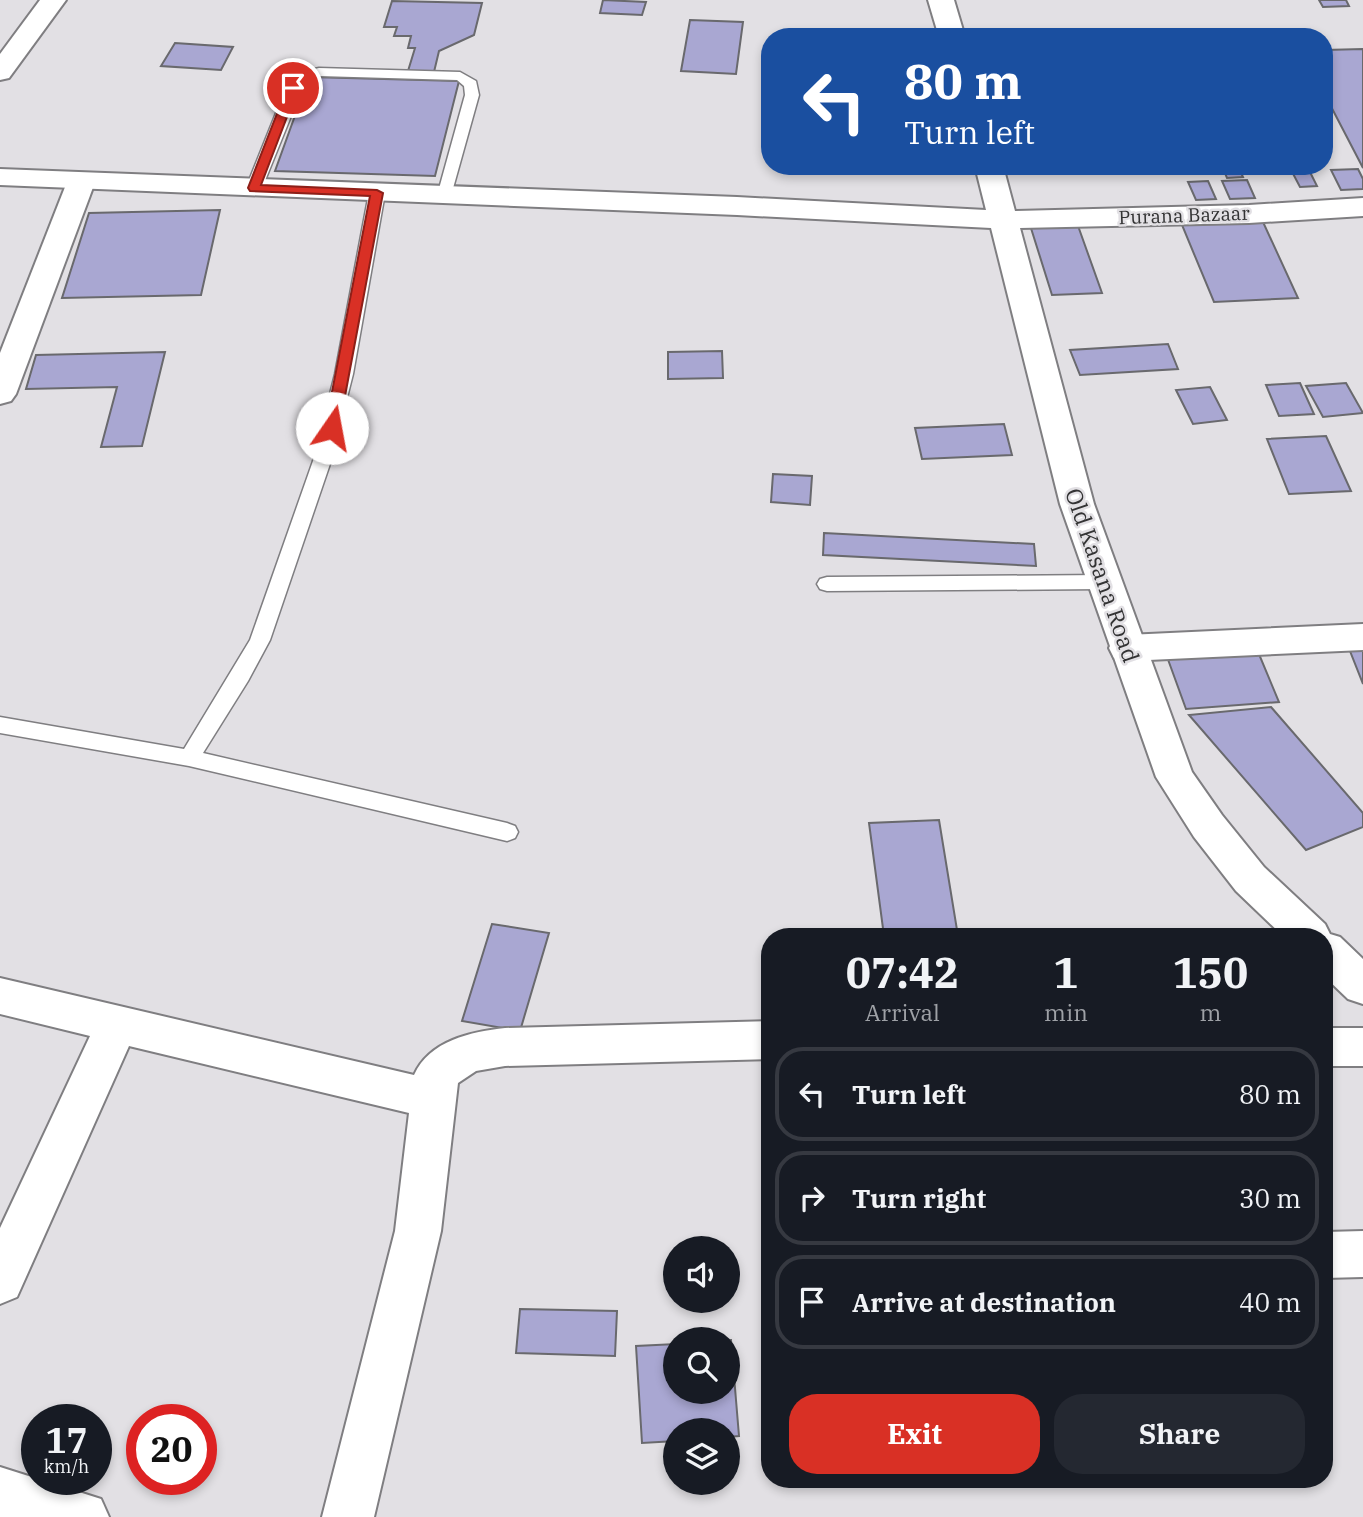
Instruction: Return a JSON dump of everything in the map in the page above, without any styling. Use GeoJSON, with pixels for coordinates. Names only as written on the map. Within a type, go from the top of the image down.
{"type":"FeatureCollection","features":[{"type":"Feature","properties":{"kind":"street"},"geometry":{"type":"LineString","coordinates":[[0,72],[53,0]]}},
{"type":"Feature","properties":{"kind":"street"},"geometry":{"type":"LineString","coordinates":[[941,0],[949,28]]}},
{"type":"Feature","properties":{"kind":"street","name":"Old Kasana Road"},"geometry":{"type":"LineString","coordinates":[[992,175],[1077,504],[1175,777],[1208,826],[1250,879],[1302,928]]}},
{"type":"Feature","properties":{"kind":"street","name":"Purana Bazaar"},"geometry":{"type":"LineString","coordinates":[[0,177],[1004,220],[1249,214],[1363,207]]}},
{"type":"Feature","properties":{"kind":"street"},"geometry":{"type":"LineString","coordinates":[[0,394],[81,182]]}},
{"type":"Feature","properties":{"kind":"street"},"geometry":{"type":"LineString","coordinates":[[1127,648],[1363,637]]}},
{"type":"Feature","properties":{"kind":"street"},"geometry":{"type":"LineString","coordinates":[[1333,958],[1363,986]]}},
{"type":"Feature","properties":{"kind":"street"},"geometry":{"type":"LineString","coordinates":[[0,996],[432,1099]]}},
{"type":"Feature","properties":{"kind":"street"},"geometry":{"type":"LineString","coordinates":[[0,1281],[117,1024]]}},
{"type":"Feature","properties":{"kind":"street"},"geometry":{"type":"LineString","coordinates":[[348,1517],[418,1231],[435,1078],[445,1066],[470,1051],[505,1047],[761,1040]]}},
{"type":"Feature","properties":{"kind":"street"},"geometry":{"type":"LineString","coordinates":[[1333,1046],[1363,1047]]}},
{"type":"Feature","properties":{"kind":"street"},"geometry":{"type":"LineString","coordinates":[[1333,1255],[1363,1254]]}},
{"type":"Feature","properties":{"kind":"street"},"geometry":{"type":"LineString","coordinates":[[0,1493],[83,1517]]}},
{"type":"Feature","properties":{"kind":"lane"},"geometry":{"type":"LineString","coordinates":[[254,188],[293,88],[301,76],[319,72],[460,76],[471,84],[472,95],[445,195]]}},
{"type":"Feature","properties":{"kind":"lane"},"geometry":{"type":"LineString","coordinates":[[189,758],[241,676],[260,640],[322,461],[344,374],[377,193]]}},
{"type":"Feature","properties":{"kind":"lane"},"geometry":{"type":"LineString","coordinates":[[827,584],[1104,582]]}},
{"type":"Feature","properties":{"kind":"lane"},"geometry":{"type":"LineString","coordinates":[[0,724],[189,758],[507,832]]}},
{"type":"Feature","properties":{"kind":"building"},"geometry":{"type":"Polygon","coordinates":[[[603,0],[646,2],[642,15],[600,13],[603,0]]]}},
{"type":"Feature","properties":{"kind":"building"},"geometry":{"type":"Polygon","coordinates":[[[1319,0],[1346,0],[1349,6],[1323,7],[1319,0]]]}},
{"type":"Feature","properties":{"kind":"building"},"geometry":{"type":"Polygon","coordinates":[[[392,1],[482,3],[474,35],[439,51],[434,72],[408,71],[415,48],[408,48],[411,36],[394,36],[397,27],[384,27],[392,1]]]}},
{"type":"Feature","properties":{"kind":"building"},"geometry":{"type":"Polygon","coordinates":[[[690,20],[743,22],[736,74],[681,71],[690,20]]]}},
{"type":"Feature","properties":{"kind":"building"},"geometry":{"type":"Polygon","coordinates":[[[175,43],[233,47],[221,70],[161,66],[175,43]]]}},
{"type":"Feature","properties":{"kind":"building"},"geometry":{"type":"Polygon","coordinates":[[[1363,49],[1363,168],[1333,110],[1333,50],[1363,49]]]}},
{"type":"Feature","properties":{"kind":"building"},"geometry":{"type":"Polygon","coordinates":[[[309,77],[459,81],[435,176],[275,171],[309,77]]]}},
{"type":"Feature","properties":{"kind":"building"},"geometry":{"type":"Polygon","coordinates":[[[1358,169],[1363,179],[1363,189],[1341,190],[1333,170],[1358,169]]]}},
{"type":"Feature","properties":{"kind":"building"},"geometry":{"type":"Polygon","coordinates":[[[1226,175],[1243,177],[1227,178],[1226,175]]]}},
{"type":"Feature","properties":{"kind":"building"},"geometry":{"type":"Polygon","coordinates":[[[1294,175],[1312,175],[1317,186],[1300,187],[1294,175]]]}},
{"type":"Feature","properties":{"kind":"building"},"geometry":{"type":"Polygon","coordinates":[[[1247,180],[1255,198],[1230,199],[1222,181],[1247,180]]]}},
{"type":"Feature","properties":{"kind":"building"},"geometry":{"type":"Polygon","coordinates":[[[1208,181],[1216,199],[1196,200],[1188,182],[1208,181]]]}},
{"type":"Feature","properties":{"kind":"building"},"geometry":{"type":"Polygon","coordinates":[[[220,210],[201,295],[62,298],[89,213],[220,210]]]}},
{"type":"Feature","properties":{"kind":"building"},"geometry":{"type":"Polygon","coordinates":[[[1263,222],[1298,298],[1214,302],[1182,225],[1263,222]]]}},
{"type":"Feature","properties":{"kind":"building"},"geometry":{"type":"Polygon","coordinates":[[[1077,223],[1102,293],[1052,295],[1030,225],[1077,223]]]}},
{"type":"Feature","properties":{"kind":"building"},"geometry":{"type":"Polygon","coordinates":[[[1168,344],[1178,369],[1080,375],[1070,350],[1168,344]]]}},
{"type":"Feature","properties":{"kind":"building"},"geometry":{"type":"Polygon","coordinates":[[[722,351],[723,378],[668,379],[668,352],[722,351]]]}},
{"type":"Feature","properties":{"kind":"building"},"geometry":{"type":"Polygon","coordinates":[[[165,352],[142,446],[101,447],[117,387],[26,389],[36,355],[165,352]]]}},
{"type":"Feature","properties":{"kind":"building"},"geometry":{"type":"Polygon","coordinates":[[[1300,383],[1314,414],[1279,416],[1266,385],[1300,383]]]}},
{"type":"Feature","properties":{"kind":"building"},"geometry":{"type":"Polygon","coordinates":[[[1346,383],[1363,413],[1323,417],[1306,386],[1346,383]]]}},
{"type":"Feature","properties":{"kind":"building"},"geometry":{"type":"Polygon","coordinates":[[[1210,387],[1227,420],[1193,424],[1176,390],[1210,387]]]}},
{"type":"Feature","properties":{"kind":"building"},"geometry":{"type":"Polygon","coordinates":[[[1004,424],[1012,455],[922,459],[915,428],[1004,424]]]}},
{"type":"Feature","properties":{"kind":"building"},"geometry":{"type":"Polygon","coordinates":[[[1326,436],[1351,491],[1289,494],[1267,439],[1326,436]]]}},
{"type":"Feature","properties":{"kind":"building"},"geometry":{"type":"Polygon","coordinates":[[[773,474],[812,476],[810,505],[771,502],[773,474]]]}},
{"type":"Feature","properties":{"kind":"building"},"geometry":{"type":"Polygon","coordinates":[[[824,533],[1034,544],[1036,566],[823,555],[824,533]]]}},
{"type":"Feature","properties":{"kind":"building"},"geometry":{"type":"Polygon","coordinates":[[[1348,646],[1363,646],[1363,684],[1348,646]]]}},
{"type":"Feature","properties":{"kind":"building"},"geometry":{"type":"Polygon","coordinates":[[[1256,647],[1279,702],[1186,709],[1166,654],[1256,647]]]}},
{"type":"Feature","properties":{"kind":"building"},"geometry":{"type":"Polygon","coordinates":[[[1271,707],[1363,813],[1363,827],[1306,850],[1189,715],[1271,707]]]}},
{"type":"Feature","properties":{"kind":"building"},"geometry":{"type":"Polygon","coordinates":[[[939,820],[957,928],[883,928],[869,823],[939,820]]]}},
{"type":"Feature","properties":{"kind":"building"},"geometry":{"type":"Polygon","coordinates":[[[492,924],[549,933],[520,1031],[462,1021],[492,924]]]}},
{"type":"Feature","properties":{"kind":"building"},"geometry":{"type":"Polygon","coordinates":[[[520,1309],[617,1311],[615,1356],[516,1353],[520,1309]]]}},
{"type":"Feature","properties":{"kind":"building"},"geometry":{"type":"Polygon","coordinates":[[[663,1345],[663,1404],[736,1404],[738,1418],[663,1418],[663,1442],[642,1443],[636,1346],[663,1345]]]}},
{"type":"Feature","properties":{"kind":"route"},"geometry":{"type":"LineString","coordinates":[[293,88],[254,188],[377,193],[332,428]]}}]}
